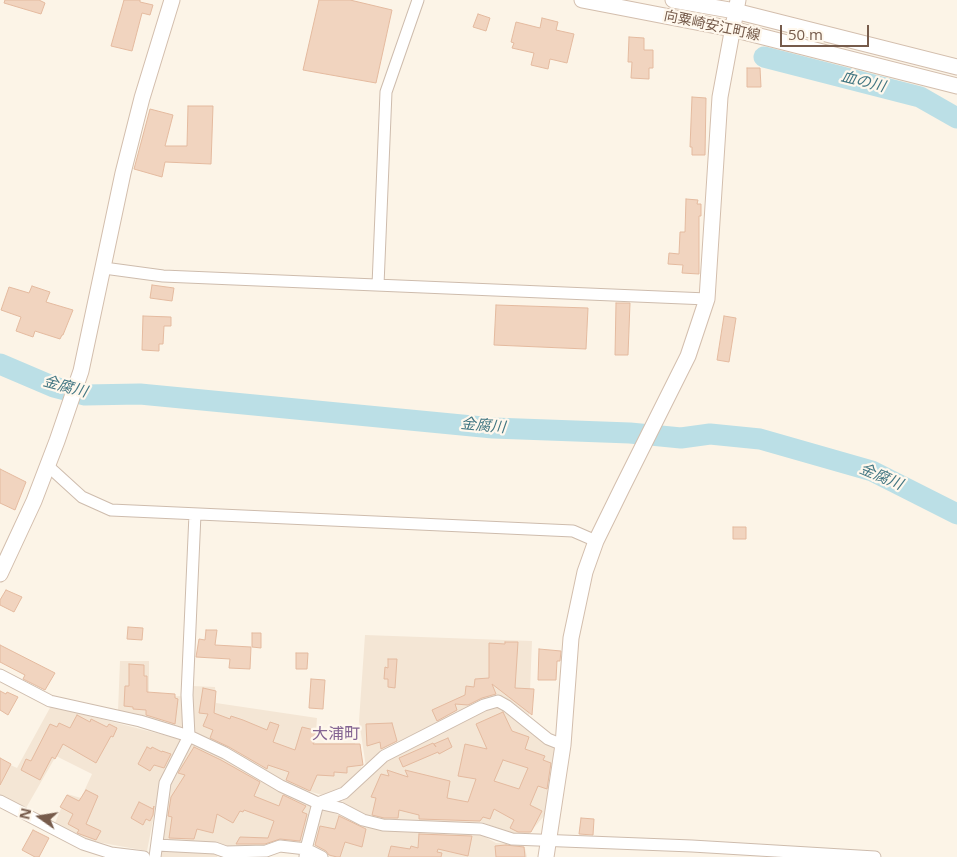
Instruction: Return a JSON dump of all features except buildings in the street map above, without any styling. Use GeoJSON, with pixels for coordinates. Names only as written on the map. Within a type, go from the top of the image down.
{"type":"FeatureCollection","features":[{"type":"Feature","properties":{"kind":"street"},"geometry":{"type":"LineString","coordinates":[[0,574],[48,466],[80,372],[134,126],[172,0]]}},
{"type":"Feature","properties":{"kind":"street"},"geometry":{"type":"LineString","coordinates":[[378,285],[386,92],[418,0]]}},
{"type":"Feature","properties":{"kind":"street","name":"向粟崎安江町線"},"geometry":{"type":"LineString","coordinates":[[582,0],[732,29],[957,86]]}},
{"type":"Feature","properties":{"kind":"street","name":"向粟崎安江町線"},"geometry":{"type":"LineString","coordinates":[[674,0],[737,6],[957,67]]}},
{"type":"Feature","properties":{"kind":"street"},"geometry":{"type":"LineString","coordinates":[[546,857],[563,745],[571,638],[585,572],[596,541],[688,356],[707,299],[720,97],[737,6]]}},
{"type":"Feature","properties":{"kind":"street"},"geometry":{"type":"LineString","coordinates":[[104,268],[163,276],[707,299]]}},
{"type":"Feature","properties":{"kind":"street"},"geometry":{"type":"LineString","coordinates":[[48,466],[82,497],[111,510],[573,531],[596,541]]}},
{"type":"Feature","properties":{"kind":"street"},"geometry":{"type":"LineString","coordinates":[[195,514],[187,695],[190,736],[165,783],[156,851],[215,848],[226,852],[266,851],[280,846],[322,857]]}},
{"type":"Feature","properties":{"kind":"street"},"geometry":{"type":"LineString","coordinates":[[0,675],[50,701],[140,721],[190,736],[225,753],[281,786],[318,803],[340,808],[363,820],[383,825],[481,829],[512,839],[692,846],[875,857]]}},
{"type":"Feature","properties":{"kind":"street"},"geometry":{"type":"LineString","coordinates":[[318,803],[344,793],[384,756],[484,705],[498,702],[508,706],[548,739],[563,745]]}},
{"type":"Feature","properties":{"kind":"street"},"geometry":{"type":"LineString","coordinates":[[0,800],[83,844],[111,853],[144,857]]}},
{"type":"Feature","properties":{"kind":"street"},"geometry":{"type":"LineString","coordinates":[[306,853],[318,803]]}},
{"type":"Feature","properties":{"kind":"shaded area"},"geometry":{"type":"Polygon","coordinates":[[[365,635],[532,641],[529,715],[503,696],[482,700],[381,750],[366,767],[359,721],[365,635]]]}},
{"type":"Feature","properties":{"kind":"shaded area"},"geometry":{"type":"Polygon","coordinates":[[[120,661],[149,661],[149,697],[185,696],[186,731],[118,711],[120,661]]]}},
{"type":"Feature","properties":{"kind":"shaded area"},"geometry":{"type":"Polygon","coordinates":[[[192,686],[215,687],[216,703],[317,718],[315,743],[355,743],[362,769],[341,790],[322,795],[281,783],[192,732],[192,686]]]}},
{"type":"Feature","properties":{"kind":"shaded area"},"geometry":{"type":"Polygon","coordinates":[[[51,706],[183,740],[160,784],[147,851],[86,840],[55,823],[67,794],[81,798],[92,774],[56,756],[26,808],[0,795],[0,760],[17,768],[51,706]]]}},
{"type":"Feature","properties":{"kind":"shaded area"},"geometry":{"type":"Polygon","coordinates":[[[501,706],[558,747],[550,809],[527,836],[481,822],[384,822],[366,816],[343,803],[342,799],[388,758],[490,708],[501,706]]]}},
{"type":"Feature","properties":{"kind":"shaded area"},"geometry":{"type":"Polygon","coordinates":[[[192,739],[314,807],[304,845],[231,849],[165,843],[161,837],[168,784],[192,739]]]}},
{"type":"Feature","properties":{"kind":"shaded area"},"geometry":{"type":"Polygon","coordinates":[[[322,809],[350,819],[478,833],[496,843],[524,844],[527,857],[331,857],[314,847],[322,809]]]}},
{"type":"Feature","properties":{"kind":"shaded area"},"geometry":{"type":"Polygon","coordinates":[[[160,850],[219,853],[217,857],[159,857],[160,850]]]}},
{"type":"Feature","properties":{"kind":"waterway","name":"血の川"},"geometry":{"type":"LineString","coordinates":[[764,57],[920,97],[957,118]]}},
{"type":"Feature","properties":{"kind":"waterway","name":"金腐川"},"geometry":{"type":"LineString","coordinates":[[0,364],[54,387],[85,395],[140,394],[493,428],[630,433],[681,438],[710,434],[760,439],[872,471],[957,514]]}},
{"type":"Feature","properties":{"kind":"district","name":"大浦町"},"geometry":{"type":"Point","coordinates":[336,734]}}]}
